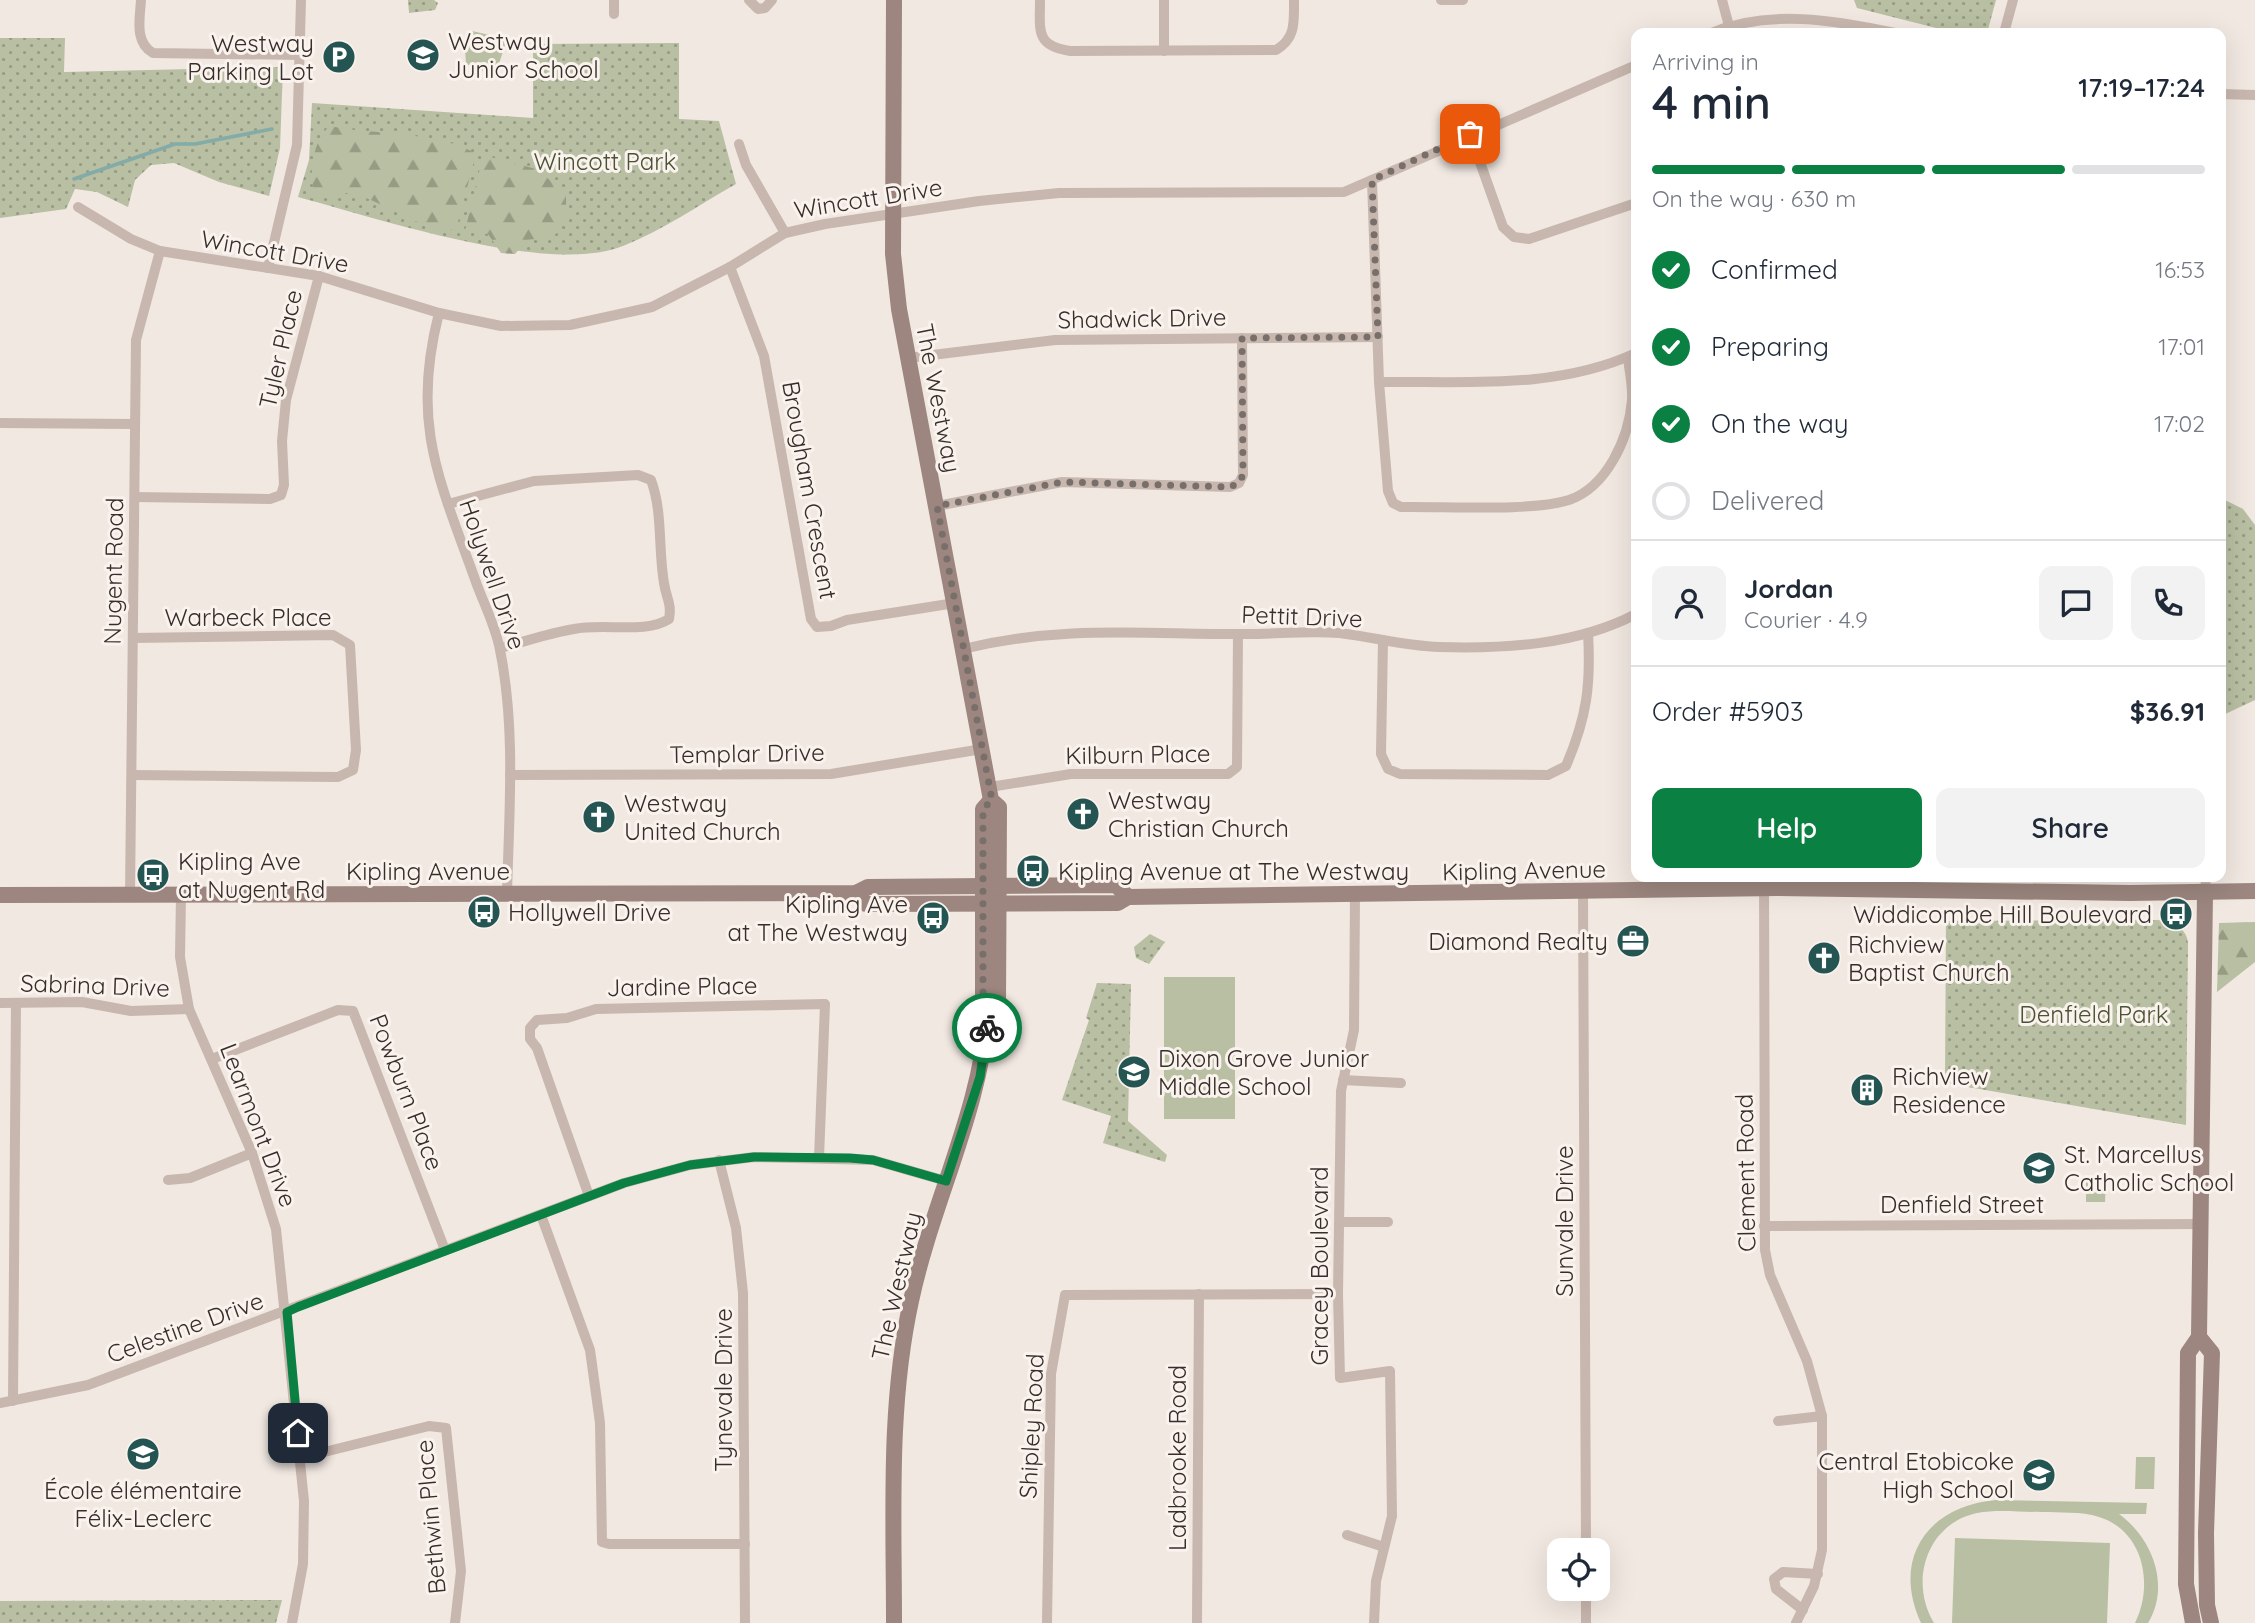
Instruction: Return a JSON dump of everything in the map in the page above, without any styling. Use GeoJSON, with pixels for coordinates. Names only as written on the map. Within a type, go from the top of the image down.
{"type":"FeatureCollection","features":[{"type":"Feature","properties":{"kind":"main road","name":"The Westway"},"geometry":{"type":"LineString","coordinates":[[894,0],[892,215],[896,283],[982,749],[991,793],[999,807],[998,1003],[988,1009]]}},
{"type":"Feature","properties":{"kind":"main road","name":"The Westway"},"geometry":{"type":"LineString","coordinates":[[894,1623],[894,1455],[898,1377],[912,1292],[980,1077],[988,1009],[983,1003],[983,809],[991,793]]}},
{"type":"Feature","properties":{"kind":"main road","name":"Kipling Avenue"},"geometry":{"type":"LineString","coordinates":[[856,893],[866,904],[1000,904],[1118,903],[1128,897],[1583,892],[1764,882],[2206,885],[2255,891]]}},
{"type":"Feature","properties":{"kind":"main road","name":"Kipling Avenue"},"geometry":{"type":"LineString","coordinates":[[0,895],[856,893],[868,887],[1115,885],[1128,897]]}},
{"type":"Feature","properties":{"kind":"main road"},"geometry":{"type":"LineString","coordinates":[[2206,885],[2203,1224],[2199,1337],[2188,1353],[2186,1584],[2192,1616],[2207,1605]]}},
{"type":"Feature","properties":{"kind":"main road"},"geometry":{"type":"LineString","coordinates":[[2199,1337],[2212,1353],[2207,1605],[2211,1623]]}},
{"type":"Feature","properties":{"kind":"street"},"geometry":{"type":"LineString","coordinates":[[141,0],[141,42],[153,53],[300,55]]}},
{"type":"Feature","properties":{"kind":"street"},"geometry":{"type":"LineString","coordinates":[[268,268],[297,145],[301,0]]}},
{"type":"Feature","properties":{"kind":"street"},"geometry":{"type":"LineString","coordinates":[[614,0],[614,14]]}},
{"type":"Feature","properties":{"kind":"street"},"geometry":{"type":"LineString","coordinates":[[749,0],[758,9],[765,8],[772,0]]}},
{"type":"Feature","properties":{"kind":"street"},"geometry":{"type":"LineString","coordinates":[[1040,0],[1040,31],[1045,42],[1055,49],[1164,51],[1276,50],[1289,42],[1294,29],[1294,0]]}},
{"type":"Feature","properties":{"kind":"street"},"geometry":{"type":"LineString","coordinates":[[1164,0],[1164,51]]}},
{"type":"Feature","properties":{"kind":"street"},"geometry":{"type":"LineString","coordinates":[[1441,0],[1463,0]]}},
{"type":"Feature","properties":{"kind":"street"},"geometry":{"type":"LineString","coordinates":[[1722,0],[1729,26]]}},
{"type":"Feature","properties":{"kind":"street"},"geometry":{"type":"LineString","coordinates":[[2005,28],[2013,0]]}},
{"type":"Feature","properties":{"kind":"street"},"geometry":{"type":"LineString","coordinates":[[1724,28],[1824,19],[1870,28]]}},
{"type":"Feature","properties":{"kind":"street","name":"Wincott Drive"},"geometry":{"type":"LineString","coordinates":[[78,207],[131,239],[160,251],[319,276],[439,313],[501,327],[580,324],[652,307],[730,267],[785,233],[1016,196],[1059,193],[1328,194],[1355,189],[1470,134],[1631,67]]}},
{"type":"Feature","properties":{"kind":"street"},"geometry":{"type":"LineString","coordinates":[[2226,94],[2255,95]]}},
{"type":"Feature","properties":{"kind":"street"},"geometry":{"type":"LineString","coordinates":[[1470,134],[1503,227],[1514,237],[1529,239],[1631,205]]}},
{"type":"Feature","properties":{"kind":"street"},"geometry":{"type":"LineString","coordinates":[[739,144],[746,165],[785,233]]}},
{"type":"Feature","properties":{"kind":"street"},"geometry":{"type":"LineString","coordinates":[[1372,180],[1379,382],[1388,491],[1393,503],[1401,507],[1532,505],[1569,500],[1599,482],[1625,435],[1631,404]]}},
{"type":"Feature","properties":{"kind":"street","name":"Nugent Road"},"geometry":{"type":"LineString","coordinates":[[130,895],[136,340],[160,251]]}},
{"type":"Feature","properties":{"kind":"street","name":"Brougham Crescent"},"geometry":{"type":"LineString","coordinates":[[730,267],[764,356],[808,586],[811,619],[817,627],[831,626],[847,620],[955,603]]}},
{"type":"Feature","properties":{"kind":"street","name":"Tyler Place"},"geometry":{"type":"LineString","coordinates":[[135,497],[270,499],[281,495],[284,485],[282,441],[286,400],[319,276]]}},
{"type":"Feature","properties":{"kind":"street","name":"Holywell Drive"},"geometry":{"type":"LineString","coordinates":[[439,313],[426,378],[426,418],[432,458],[500,648],[510,775],[507,894]]}},
{"type":"Feature","properties":{"kind":"street","name":"Shadwick Drive"},"geometry":{"type":"LineString","coordinates":[[908,358],[1055,340],[1378,337]]}},
{"type":"Feature","properties":{"kind":"street"},"geometry":{"type":"LineString","coordinates":[[937,506],[1062,482],[1230,487],[1239,483],[1243,475],[1242,338]]}},
{"type":"Feature","properties":{"kind":"street"},"geometry":{"type":"LineString","coordinates":[[1379,382],[1534,380],[1583,372],[1631,355]]}},
{"type":"Feature","properties":{"kind":"street"},"geometry":{"type":"LineString","coordinates":[[0,423],[134,424]]}},
{"type":"Feature","properties":{"kind":"street"},"geometry":{"type":"LineString","coordinates":[[448,504],[534,481],[638,475],[651,480],[657,494],[664,585],[672,605],[669,619],[656,627],[612,625],[574,629],[500,648]]}},
{"type":"Feature","properties":{"kind":"street","name":"Pettit Drive"},"geometry":{"type":"LineString","coordinates":[[964,649],[1037,635],[1097,630],[1238,635],[1337,633],[1438,647],[1555,642],[1615,625],[1631,617]]}},
{"type":"Feature","properties":{"kind":"street"},"geometry":{"type":"LineString","coordinates":[[1383,640],[1381,754],[1388,769],[1400,774],[1548,775],[1566,766],[1587,710],[1591,681],[1588,633]]}},
{"type":"Feature","properties":{"kind":"street","name":"Warbeck Place"},"geometry":{"type":"LineString","coordinates":[[133,638],[333,635],[344,639],[350,645],[356,750],[353,770],[338,777],[133,775]]}},
{"type":"Feature","properties":{"kind":"street","name":"Kilburn Place"},"geometry":{"type":"LineString","coordinates":[[991,793],[1072,774],[1228,774],[1237,767],[1238,635]]}},
{"type":"Feature","properties":{"kind":"street","name":"Templar Drive"},"geometry":{"type":"LineString","coordinates":[[510,775],[831,774],[982,749]]}},
{"type":"Feature","properties":{"kind":"street","name":"Clement Road"},"geometry":{"type":"LineString","coordinates":[[1764,882],[1765,1250],[1770,1275],[1807,1360],[1822,1416],[1822,1550],[1818,1574],[1796,1623]]}},
{"type":"Feature","properties":{"kind":"street","name":"Sunvale Drive"},"geometry":{"type":"LineString","coordinates":[[1583,892],[1586,1538]]}},
{"type":"Feature","properties":{"kind":"street","name":"Gracey Boulevard"},"geometry":{"type":"LineString","coordinates":[[1355,894],[1354,1030],[1343,1080],[1338,1294],[1340,1378],[1390,1371],[1392,1516],[1376,1581],[1374,1623]]}},
{"type":"Feature","properties":{"kind":"street","name":"Learmont Drive"},"geometry":{"type":"LineString","coordinates":[[181,895],[180,957],[189,1009],[252,1153],[276,1229],[287,1312],[300,1458],[304,1543],[295,1622]]}},
{"type":"Feature","properties":{"kind":"street","name":"Sabrina Drive"},"geometry":{"type":"LineString","coordinates":[[0,1003],[82,1002],[131,1011],[189,1009]]}},
{"type":"Feature","properties":{"kind":"street"},"geometry":{"type":"LineString","coordinates":[[13,1401],[16,1003]]}},
{"type":"Feature","properties":{"kind":"street","name":"Jardine Place"},"geometry":{"type":"LineString","coordinates":[[589,1196],[537,1048],[530,1040],[530,1028],[537,1020],[567,1018],[596,1009],[825,1004],[819,1158]]}},
{"type":"Feature","properties":{"kind":"street","name":"Powburn Place"},"geometry":{"type":"LineString","coordinates":[[212,1059],[338,1010],[353,1011],[445,1251]]}},
{"type":"Feature","properties":{"kind":"street"},"geometry":{"type":"LineString","coordinates":[[1343,1080],[1401,1083]]}},
{"type":"Feature","properties":{"kind":"street"},"geometry":{"type":"LineString","coordinates":[[168,1180],[190,1178],[252,1153]]}},
{"type":"Feature","properties":{"kind":"street","name":"Celestine Drive"},"geometry":{"type":"LineString","coordinates":[[0,1403],[88,1385],[643,1176],[719,1160],[819,1158],[873,1160],[946,1181]]}},
{"type":"Feature","properties":{"kind":"street","name":"Tynevale Drive"},"geometry":{"type":"LineString","coordinates":[[719,1160],[741,1260],[745,1321],[744,1623]]}},
{"type":"Feature","properties":{"kind":"street"},"geometry":{"type":"LineString","coordinates":[[0,1203],[14,1203]]}},
{"type":"Feature","properties":{"kind":"street"},"geometry":{"type":"LineString","coordinates":[[541,1215],[590,1350],[600,1423],[602,1542],[609,1545],[745,1544]]}},
{"type":"Feature","properties":{"kind":"street"},"geometry":{"type":"LineString","coordinates":[[1341,1222],[1388,1222]]}},
{"type":"Feature","properties":{"kind":"street","name":"Denfield Street"},"geometry":{"type":"LineString","coordinates":[[1764,1226],[2203,1224]]}},
{"type":"Feature","properties":{"kind":"street","name":"Ladbrooke Road"},"geometry":{"type":"LineString","coordinates":[[1197,1623],[1199,1294]]}},
{"type":"Feature","properties":{"kind":"street","name":"Shipley Road"},"geometry":{"type":"LineString","coordinates":[[1047,1623],[1051,1374],[1065,1295],[1338,1294]]}},
{"type":"Feature","properties":{"kind":"street"},"geometry":{"type":"LineString","coordinates":[[1778,1421],[1822,1416]]}},
{"type":"Feature","properties":{"kind":"street","name":"Bethwin Place"},"geometry":{"type":"LineString","coordinates":[[300,1458],[429,1426],[446,1428],[461,1571],[455,1623]]}},
{"type":"Feature","properties":{"kind":"street"},"geometry":{"type":"LineString","coordinates":[[1347,1535],[1384,1547]]}},
{"type":"Feature","properties":{"kind":"street"},"geometry":{"type":"LineString","coordinates":[[1803,1610],[1776,1589],[1773,1579],[1783,1572],[1818,1574]]}},
{"type":"Feature","properties":{"kind":"street"},"geometry":{"type":"LineString","coordinates":[[1586,1601],[1586,1623]]}},
{"type":"Feature","properties":{"kind":"green space"},"geometry":{"type":"Polygon","coordinates":[[[408,0],[434,0],[438,3],[435,10],[409,13],[408,0]]]}},
{"type":"Feature","properties":{"kind":"green space"},"geometry":{"type":"Polygon","coordinates":[[[1854,0],[1996,0],[1988,28],[1936,28],[1857,8],[1854,0]]]}},
{"type":"Feature","properties":{"kind":"green space"},"geometry":{"type":"Polygon","coordinates":[[[472,31],[507,39],[495,76],[466,64],[465,49],[472,31]]]}},
{"type":"Feature","properties":{"kind":"green space"},"geometry":{"type":"Polygon","coordinates":[[[0,38],[65,38],[64,72],[283,67],[280,148],[269,196],[219,182],[174,163],[151,165],[135,180],[128,207],[97,192],[75,189],[66,209],[0,218],[0,38]]]}},
{"type":"Feature","properties":{"kind":"green space","name":"Wincott Park"},"geometry":{"type":"Polygon","coordinates":[[[679,43],[679,119],[719,121],[736,184],[638,240],[591,253],[552,254],[508,249],[416,230],[298,197],[309,160],[312,103],[533,118],[533,44],[679,43]]]}},
{"type":"Feature","properties":{"kind":"green space"},"geometry":{"type":"Polygon","coordinates":[[[330,126],[425,137],[462,147],[476,154],[456,229],[447,231],[422,224],[354,194],[316,195],[312,178],[313,158],[319,140],[330,126]]]}},
{"type":"Feature","properties":{"kind":"green space"},"geometry":{"type":"Polygon","coordinates":[[[483,155],[536,169],[566,193],[566,213],[559,232],[549,237],[527,240],[515,254],[501,253],[488,234],[465,231],[483,155]]]}},
{"type":"Feature","properties":{"kind":"green space"},"geometry":{"type":"Polygon","coordinates":[[[2226,500],[2243,509],[2255,525],[2255,700],[2226,714],[2226,500]]]}},
{"type":"Feature","properties":{"kind":"green space","name":"Denfield Park"},"geometry":{"type":"Polygon","coordinates":[[[2158,920],[2178,926],[2185,933],[2188,943],[2186,1125],[1945,1083],[1946,921],[2158,920]]]}},
{"type":"Feature","properties":{"kind":"green space"},"geometry":{"type":"Polygon","coordinates":[[[2255,922],[2255,962],[2217,992],[2219,923],[2255,922]]]}},
{"type":"Feature","properties":{"kind":"green space"},"geometry":{"type":"Polygon","coordinates":[[[1150,934],[1165,942],[1149,964],[1136,958],[1134,947],[1150,934]]]}},
{"type":"Feature","properties":{"kind":"green space"},"geometry":{"type":"Polygon","coordinates":[[[1164,977],[1235,977],[1235,1119],[1164,1119],[1164,977]]]}},
{"type":"Feature","properties":{"kind":"green space"},"geometry":{"type":"Polygon","coordinates":[[[1097,983],[1131,984],[1128,1121],[1167,1155],[1165,1162],[1103,1143],[1111,1116],[1062,1100],[1089,1020],[1086,1018],[1097,983]]]}},
{"type":"Feature","properties":{"kind":"green space"},"geometry":{"type":"Polygon","coordinates":[[[2086,1181],[2106,1182],[2105,1202],[2086,1202],[2086,1181]]]}},
{"type":"Feature","properties":{"kind":"green space"},"geometry":{"type":"Polygon","coordinates":[[[2136,1457],[2155,1457],[2154,1489],[2135,1489],[2136,1457]]]}},
{"type":"Feature","properties":{"kind":"green space"},"geometry":{"type":"Polygon","coordinates":[[[1996,1500],[2147,1503],[2146,1514],[2119,1514],[2131,1524],[2149,1549],[2158,1578],[2155,1608],[2148,1623],[2135,1623],[2144,1592],[2141,1561],[2126,1534],[2114,1524],[2085,1514],[2001,1511],[1977,1513],[1959,1519],[1945,1529],[1934,1542],[1923,1573],[1923,1590],[1934,1623],[1921,1623],[1913,1599],[1911,1577],[1914,1557],[1922,1539],[1934,1524],[1951,1513],[1972,1504],[1996,1500]]]}},
{"type":"Feature","properties":{"kind":"green space"},"geometry":{"type":"Polygon","coordinates":[[[1955,1538],[2110,1543],[2107,1623],[1952,1623],[1955,1538]]]}},
{"type":"Feature","properties":{"kind":"green space"},"geometry":{"type":"Polygon","coordinates":[[[282,1600],[276,1623],[0,1623],[0,1601],[282,1600]]]}},
{"type":"Feature","properties":{"kind":"waterway"},"geometry":{"type":"LineString","coordinates":[[74,179],[175,144],[195,144],[272,129]]}},
{"type":"Feature","properties":{"kind":"way so far"},"geometry":{"type":"LineString","coordinates":[[987,1028],[988,1009],[983,1003],[983,809],[992,800],[937,506],[1062,482],[1230,487],[1239,483],[1243,475],[1242,338],[1378,337],[1372,180],[1470,134]]}},
{"type":"Feature","properties":{"kind":"place","name":"Westway Junior School"},"geometry":{"type":"Point","coordinates":[423,55]}},
{"type":"Feature","properties":{"kind":"place","name":"Westway Parking Lot"},"geometry":{"type":"Point","coordinates":[339,57]}},
{"type":"Feature","properties":{"kind":"place","name":"Westway Christian Church"},"geometry":{"type":"Point","coordinates":[1083,814]}},
{"type":"Feature","properties":{"kind":"place","name":"Westway United Church"},"geometry":{"type":"Point","coordinates":[599,817]}},
{"type":"Feature","properties":{"kind":"place","name":"Kipling Avenue at The Westway"},"geometry":{"type":"Point","coordinates":[1033,871]}},
{"type":"Feature","properties":{"kind":"place","name":"Kipling Ave at Nugent Rd"},"geometry":{"type":"Point","coordinates":[153,875]}},
{"type":"Feature","properties":{"kind":"place","name":"Hollywell Drive"},"geometry":{"type":"Point","coordinates":[484,912]}},
{"type":"Feature","properties":{"kind":"place","name":"Widdicombe Hill Boulevard"},"geometry":{"type":"Point","coordinates":[2176,914]}},
{"type":"Feature","properties":{"kind":"place","name":"Kipling Ave at The Westway"},"geometry":{"type":"Point","coordinates":[933,918]}},
{"type":"Feature","properties":{"kind":"place","name":"Diamond Realty"},"geometry":{"type":"Point","coordinates":[1633,941]}},
{"type":"Feature","properties":{"kind":"place","name":"Richview Baptist Church"},"geometry":{"type":"Point","coordinates":[1824,958]}},
{"type":"Feature","properties":{"kind":"place","name":"Dixon Grove Junior Middle School"},"geometry":{"type":"Point","coordinates":[1134,1072]}},
{"type":"Feature","properties":{"kind":"place","name":"Richview Residence"},"geometry":{"type":"Point","coordinates":[1867,1090]}},
{"type":"Feature","properties":{"kind":"place","name":"St. Marcellus Catholic School"},"geometry":{"type":"Point","coordinates":[2039,1168]}},
{"type":"Feature","properties":{"kind":"place","name":"École élémentaire Félix-Leclerc"},"geometry":{"type":"Point","coordinates":[143,1454]}},
{"type":"Feature","properties":{"kind":"place","name":"Central Etobicoke High School"},"geometry":{"type":"Point","coordinates":[2039,1475]}},
{"type":"Feature","properties":{"kind":"route"},"geometry":{"type":"LineString","coordinates":[[298,1433],[287,1312],[298,1307],[643,1176],[690,1165],[754,1157],[850,1158],[873,1160],[946,1181],[980,1077],[987,1028]]}}]}
